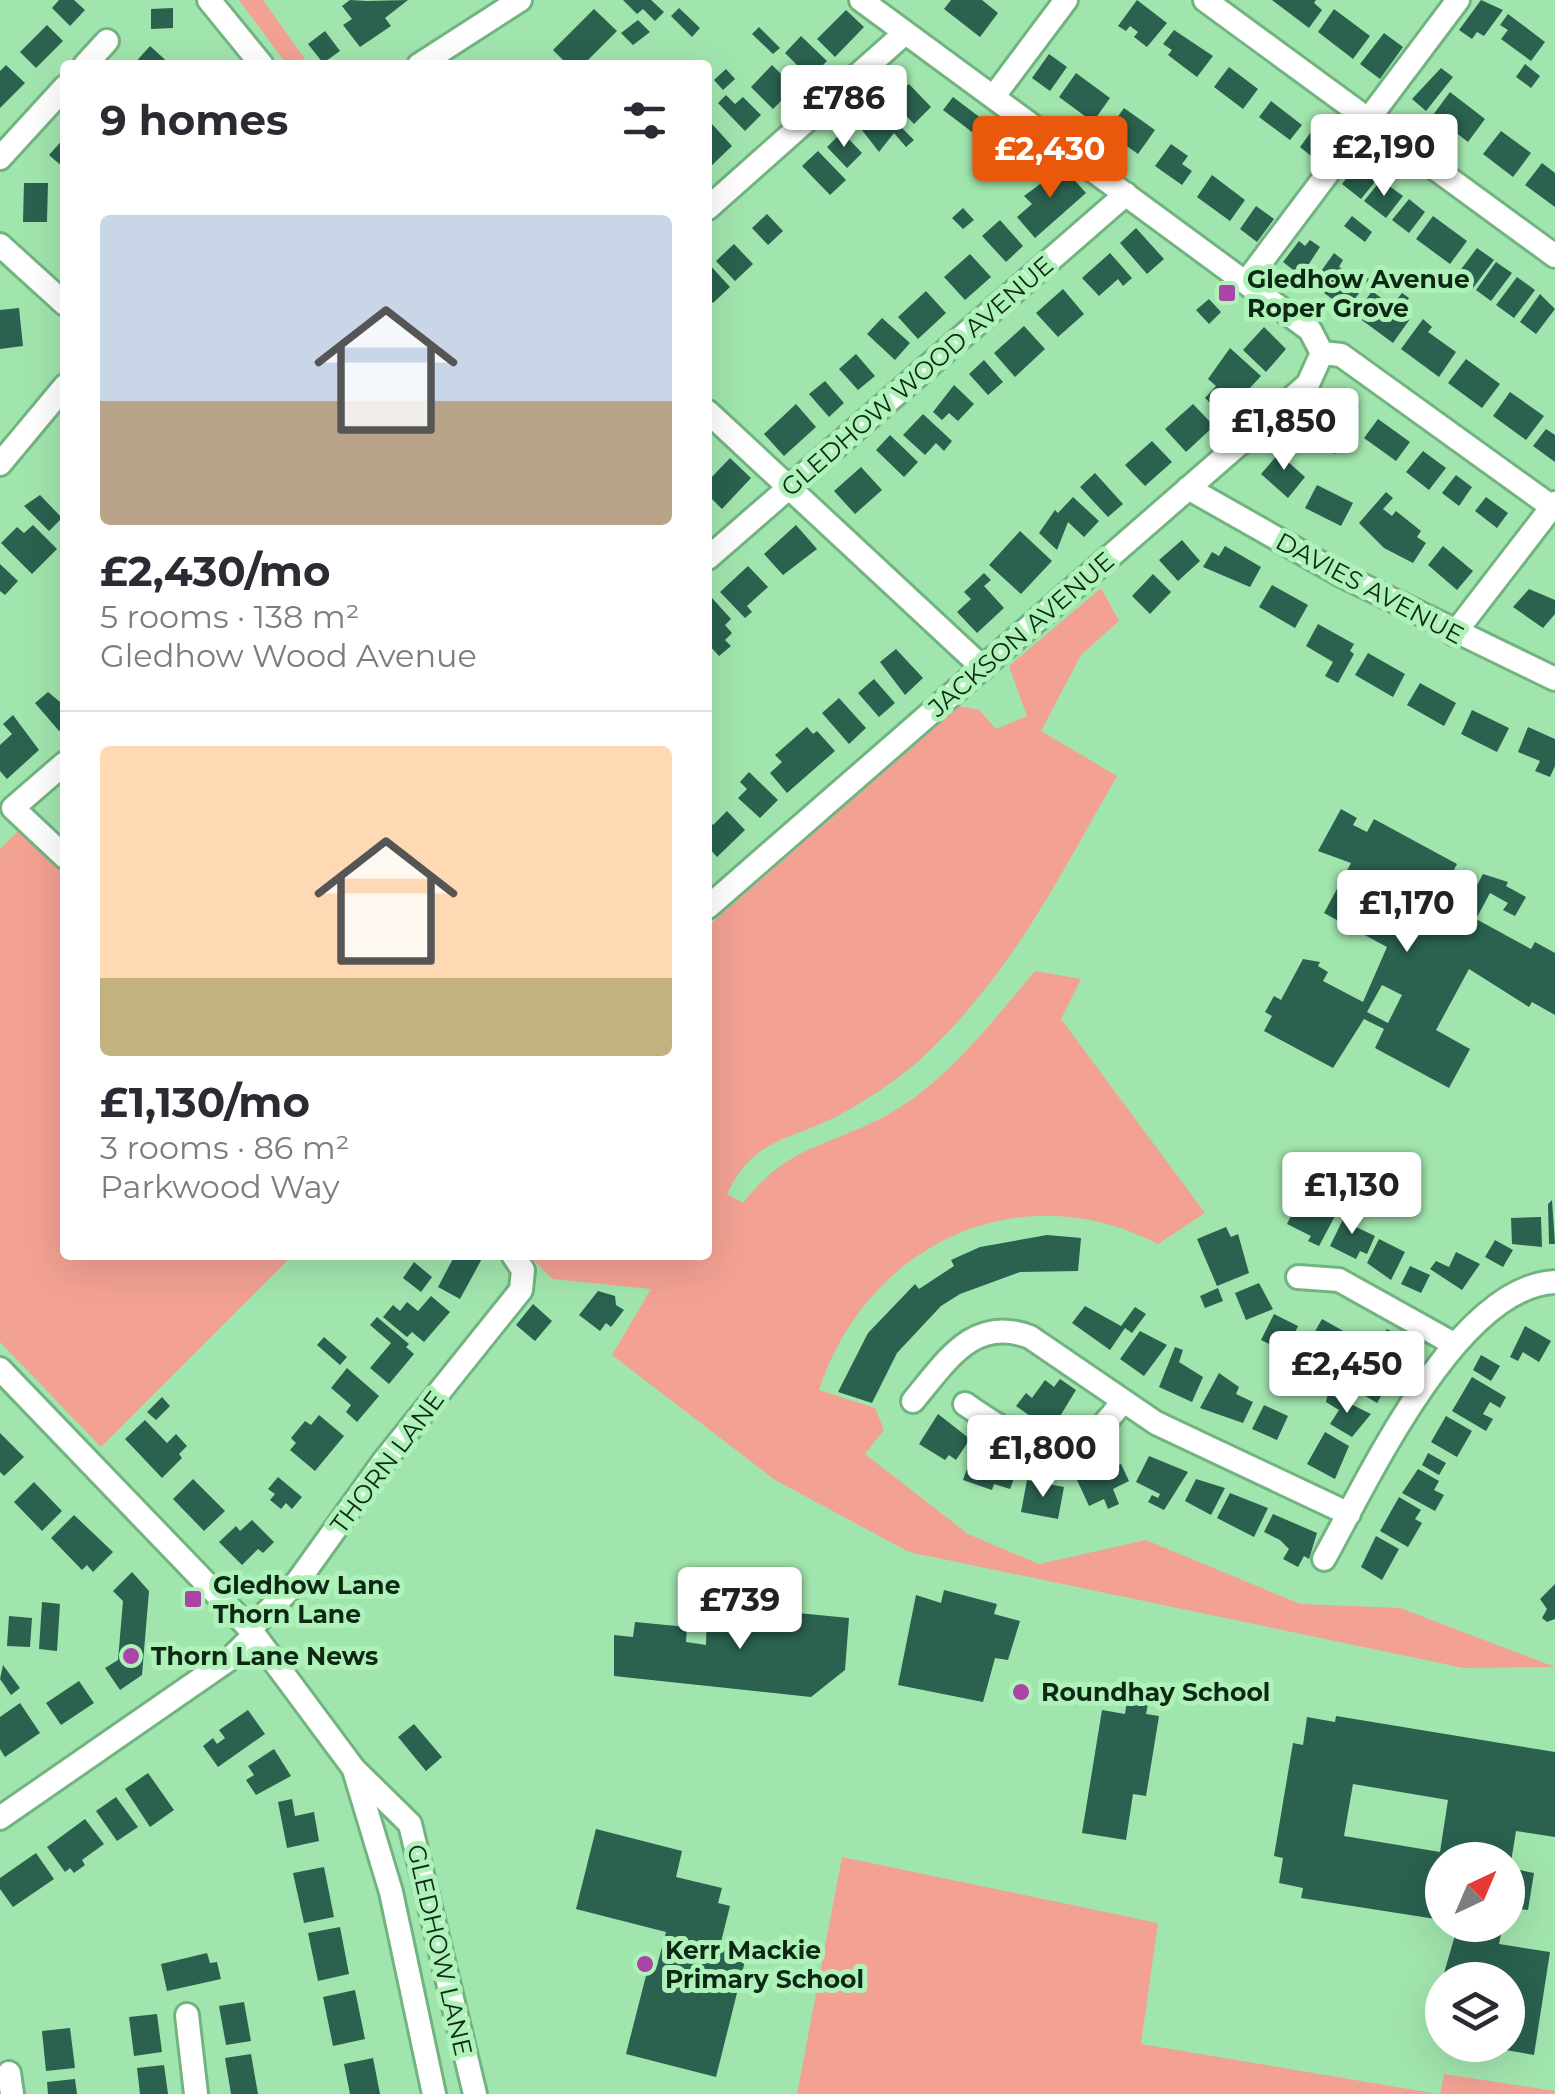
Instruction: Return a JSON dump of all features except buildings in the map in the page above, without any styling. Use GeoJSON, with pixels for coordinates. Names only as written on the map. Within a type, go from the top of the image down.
{"type":"FeatureCollection","features":[{"type":"Feature","properties":{"kind":"street"},"geometry":{"type":"LineString","coordinates":[[208,0],[258,60]]}},
{"type":"Feature","properties":{"kind":"street"},"geometry":{"type":"LineString","coordinates":[[427,60],[520,0]]}},
{"type":"Feature","properties":{"kind":"street"},"geometry":{"type":"LineString","coordinates":[[861,0],[1310,330],[1322,353],[1341,355],[1554,505],[1454,634]]}},
{"type":"Feature","properties":{"kind":"street"},"geometry":{"type":"LineString","coordinates":[[994,96],[1066,0]]}},
{"type":"Feature","properties":{"kind":"street"},"geometry":{"type":"LineString","coordinates":[[1204,0],[1555,256]]}},
{"type":"Feature","properties":{"kind":"street"},"geometry":{"type":"LineString","coordinates":[[1246,282],[1458,0]]}},
{"type":"Feature","properties":{"kind":"street"},"geometry":{"type":"LineString","coordinates":[[712,204],[905,33]]}},
{"type":"Feature","properties":{"kind":"street"},"geometry":{"type":"LineString","coordinates":[[90,60],[107,41]]}},
{"type":"Feature","properties":{"kind":"street"},"geometry":{"type":"LineString","coordinates":[[0,158],[60,92]]}},
{"type":"Feature","properties":{"kind":"street","name":"GLEDHOW WOOD AVENUE"},"geometry":{"type":"LineString","coordinates":[[712,555],[1126,194]]}},
{"type":"Feature","properties":{"kind":"street"},"geometry":{"type":"LineString","coordinates":[[0,244],[60,299]]}},
{"type":"Feature","properties":{"kind":"street","name":"JACKSON AVENUE"},"geometry":{"type":"LineString","coordinates":[[712,904],[1308,384],[1322,353]]}},
{"type":"Feature","properties":{"kind":"street"},"geometry":{"type":"LineString","coordinates":[[0,464],[60,392]]}},
{"type":"Feature","properties":{"kind":"street"},"geometry":{"type":"LineString","coordinates":[[712,416],[983,668]]}},
{"type":"Feature","properties":{"kind":"street","name":"DAVIES AVENUE"},"geometry":{"type":"LineString","coordinates":[[1188,488],[1454,634],[1555,679]]}},
{"type":"Feature","properties":{"kind":"street"},"geometry":{"type":"LineString","coordinates":[[60,767],[13,808],[60,852]]}},
{"type":"Feature","properties":{"kind":"street","name":"THORN LANE"},"geometry":{"type":"LineString","coordinates":[[0,1818],[231,1658],[298,1581],[384,1461],[521,1290],[523,1270],[516,1260]]}},
{"type":"Feature","properties":{"kind":"street"},"geometry":{"type":"LineString","coordinates":[[1298,1277],[1339,1280],[1452,1343]]}},
{"type":"Feature","properties":{"kind":"street"},"geometry":{"type":"LineString","coordinates":[[1324,1559],[1452,1343],[1519,1289],[1555,1282]]}},
{"type":"Feature","properties":{"kind":"street"},"geometry":{"type":"LineString","coordinates":[[913,1401],[961,1345],[994,1330],[1030,1337],[1121,1403],[1349,1514]]}},
{"type":"Feature","properties":{"kind":"street","name":"GLEDHOW LANE"},"geometry":{"type":"LineString","coordinates":[[0,1368],[252,1632],[354,1769],[410,1824],[473,2085]]}},
{"type":"Feature","properties":{"kind":"street"},"geometry":{"type":"LineString","coordinates":[[965,1404],[1031,1445],[1055,1448],[1078,1444],[1100,1433],[1121,1403]]}},
{"type":"Feature","properties":{"kind":"street","name":"GLEDHOW LANE"},"geometry":{"type":"LineString","coordinates":[[354,1769],[391,1892],[433,2090]]}},
{"type":"Feature","properties":{"kind":"street"},"geometry":{"type":"LineString","coordinates":[[188,2015],[196,2094]]}},
{"type":"Feature","properties":{"kind":"street"},"geometry":{"type":"LineString","coordinates":[[433,2090],[473,2085]]}},
{"type":"Feature","properties":{"kind":"shaded area"},"geometry":{"type":"Polygon","coordinates":[[[239,0],[263,0],[305,60],[283,60],[239,0]]]}},
{"type":"Feature","properties":{"kind":"shaded area"},"geometry":{"type":"Polygon","coordinates":[[[1101,588],[1119,621],[1081,655],[1041,731],[1117,776],[1033,922],[958,1021],[919,1061],[886,1086],[823,1123],[762,1150],[749,1161],[727,1194],[743,1203],[779,1167],[877,1120],[918,1095],[972,1045],[1035,971],[1081,979],[1061,1019],[1205,1213],[1158,1244],[1105,1224],[1053,1216],[1002,1220],[954,1235],[911,1261],[873,1295],[842,1339],[819,1390],[875,1408],[884,1430],[865,1454],[968,1534],[1039,1564],[1146,1540],[1300,1604],[1400,1608],[1555,1667],[1464,1668],[909,1552],[775,1480],[612,1355],[651,1289],[553,1279],[533,1260],[712,1260],[712,922],[959,706],[979,710],[996,729],[1027,716],[1009,666],[1101,588]]]}},
{"type":"Feature","properties":{"kind":"shaded area"},"geometry":{"type":"Polygon","coordinates":[[[20,829],[60,866],[60,1260],[288,1260],[101,1447],[0,1342],[0,849],[20,829]]]}},
{"type":"Feature","properties":{"kind":"shaded area"},"geometry":{"type":"Polygon","coordinates":[[[842,1857],[1158,1923],[1141,2044],[1438,2094],[797,2094],[842,1857]]]}},
{"type":"Feature","properties":{"kind":"shaded area"},"geometry":{"type":"Polygon","coordinates":[[[1444,2074],[1555,2091],[1555,2094],[1440,2094],[1444,2074]]]}},
{"type":"Feature","properties":{"kind":"place","name":"Gledhow Avenue Roper Grove"},"geometry":{"type":"Point","coordinates":[1227,293]}},
{"type":"Feature","properties":{"kind":"place","name":"Gledhow Lane Thorn Lane"},"geometry":{"type":"Point","coordinates":[193,1599]}},
{"type":"Feature","properties":{"kind":"place","name":"Thorn Lane News"},"geometry":{"type":"Point","coordinates":[131,1656]}},
{"type":"Feature","properties":{"kind":"place","name":"Roundhay School"},"geometry":{"type":"Point","coordinates":[1021,1692]}},
{"type":"Feature","properties":{"kind":"place","name":"Kerr Mackie Primary School"},"geometry":{"type":"Point","coordinates":[645,1964]}}]}
